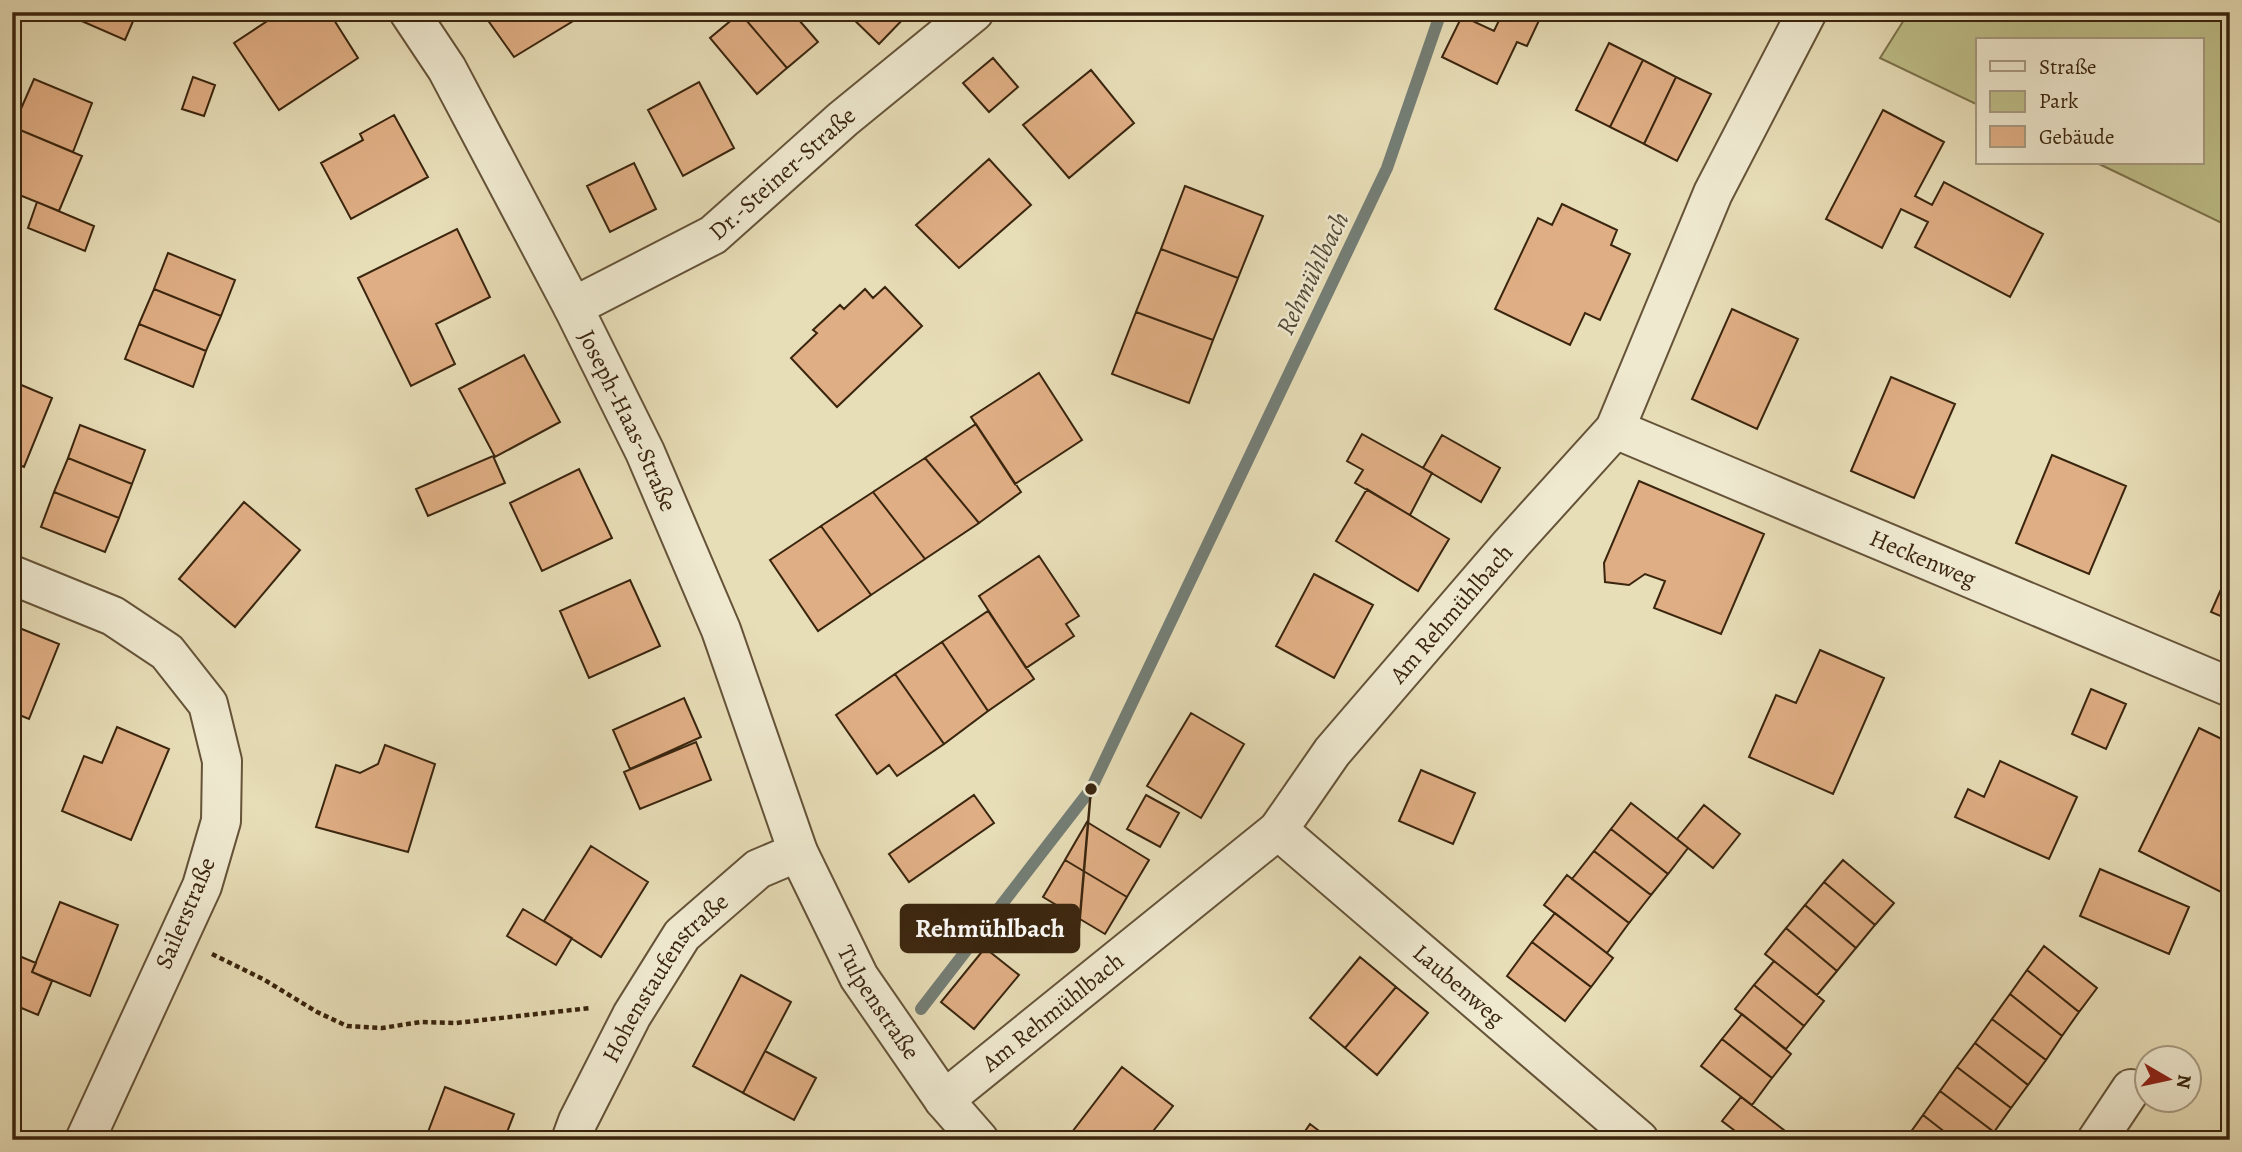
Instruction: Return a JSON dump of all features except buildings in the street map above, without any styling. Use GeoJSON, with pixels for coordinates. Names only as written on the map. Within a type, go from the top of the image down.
{"type":"FeatureCollection","features":[{"type":"Feature","properties":{"kind":"street","name":"Joseph-Haas-Straße"},"geometry":{"type":"LineString","coordinates":[[410,12],[447,69],[573,307],[645,452],[721,630],[798,852]]}},
{"type":"Feature","properties":{"kind":"street","name":"Dr.-Steiner-Straße"},"geometry":{"type":"LineString","coordinates":[[573,307],[713,235],[843,119],[974,12]]}},
{"type":"Feature","properties":{"kind":"street","name":"Am Rehmühlbach"},"geometry":{"type":"LineString","coordinates":[[944,1100],[1278,830],[1332,752],[1511,544],[1615,429],[1713,193],[1807,12]]}},
{"type":"Feature","properties":{"kind":"street","name":"Heckenweg"},"geometry":{"type":"LineString","coordinates":[[1615,429],[2230,687]]}},
{"type":"Feature","properties":{"kind":"street","name":"Sailerstraße"},"geometry":{"type":"LineString","coordinates":[[12,575],[113,616],[167,652],[208,704],[222,761],[221,821],[202,886],[85,1140]]}},
{"type":"Feature","properties":{"kind":"street","name":"Laubenweg"},"geometry":{"type":"LineString","coordinates":[[1278,830],[1639,1140]]}},
{"type":"Feature","properties":{"kind":"street","name":"Hohenstaufenstraße"},"geometry":{"type":"LineString","coordinates":[[571,1140],[632,1015],[682,935],[758,869],[798,852]]}},
{"type":"Feature","properties":{"kind":"street","name":"Tulpenstraße"},"geometry":{"type":"LineString","coordinates":[[798,852],[859,976],[944,1100],[979,1140]]}},
{"type":"Feature","properties":{"kind":"street"},"geometry":{"type":"LineString","coordinates":[[2097,1140],[2131,1089]]}},
{"type":"Feature","properties":{"kind":"path"},"geometry":{"type":"LineString","coordinates":[[176,940],[201,948],[263,979],[317,1012],[347,1026],[382,1028],[421,1022],[456,1023],[511,1019],[588,1008],[632,1015]]}},
{"type":"Feature","properties":{"kind":"green space"},"geometry":{"type":"Polygon","coordinates":[[[1909,12],[2230,12],[2230,227],[2099,164],[2204,164],[2204,38],[1976,38],[1976,104],[1880,58],[1909,12]]]}},
{"type":"Feature","properties":{"kind":"waterway","name":"Rehmühlbach"},"geometry":{"type":"LineString","coordinates":[[921,1009],[1091,789],[1387,168],[1441,12]]}},
{"type":"Feature","properties":{"kind":"place","name":"Rehmühlbach"},"geometry":{"type":"Point","coordinates":[1091,789]}}]}
